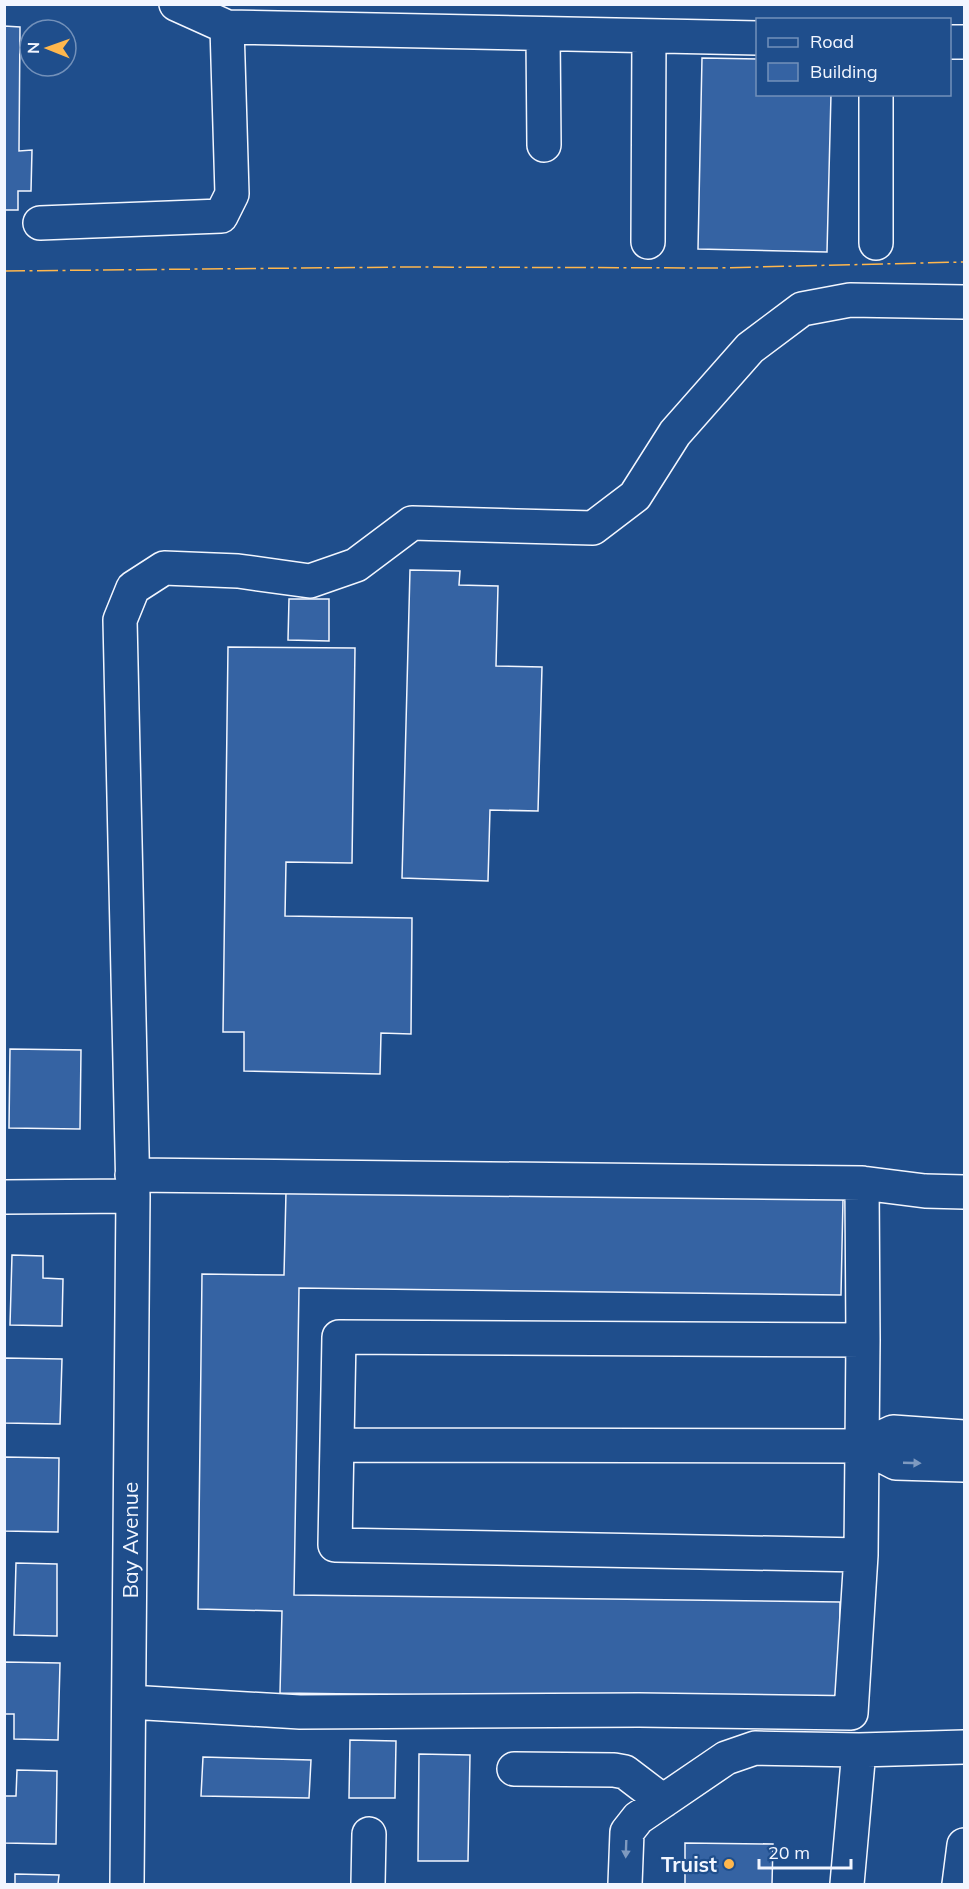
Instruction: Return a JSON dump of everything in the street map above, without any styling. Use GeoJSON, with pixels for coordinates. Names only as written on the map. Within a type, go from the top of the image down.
{"type":"FeatureCollection","features":[{"type":"Feature","properties":{"kind":"street"},"geometry":{"type":"LineString","coordinates":[[176,4],[227,27],[756,38]]}},
{"type":"Feature","properties":{"kind":"street"},"geometry":{"type":"LineString","coordinates":[[40,223],[221,216],[232,194],[227,27]]}},
{"type":"Feature","properties":{"kind":"street"},"geometry":{"type":"LineString","coordinates":[[543,35],[544,145]]}},
{"type":"Feature","properties":{"kind":"street"},"geometry":{"type":"LineString","coordinates":[[648,242],[649,36]]}},
{"type":"Feature","properties":{"kind":"street"},"geometry":{"type":"LineString","coordinates":[[876,96],[876,243]]}},
{"type":"Feature","properties":{"kind":"street","name":"Bay Avenue"},"geometry":{"type":"LineString","coordinates":[[127,1884],[132,1186],[120,620],[133,588],[164,568],[238,571],[310,581],[356,565],[412,523],[593,528],[635,496],[675,433],[750,348],[802,309],[850,300],[964,302]]}},
{"type":"Feature","properties":{"kind":"street"},"geometry":{"type":"LineString","coordinates":[[129,1702],[300,1712],[639,1710],[851,1713],[861,1555],[863,1340],[861,1183]]}},
{"type":"Feature","properties":{"kind":"street"},"geometry":{"type":"LineString","coordinates":[[4,1197],[132,1186],[861,1183],[925,1191],[964,1192]]}},
{"type":"Feature","properties":{"kind":"street"},"geometry":{"type":"LineString","coordinates":[[861,1555],[335,1545],[339,1337],[863,1340]]}},
{"type":"Feature","properties":{"kind":"street"},"geometry":{"type":"LineString","coordinates":[[337,1445],[863,1446],[893,1432],[964,1437]]}},
{"type":"Feature","properties":{"kind":"street"},"geometry":{"type":"LineString","coordinates":[[863,1446],[896,1463],[964,1465]]}},
{"type":"Feature","properties":{"kind":"street"},"geometry":{"type":"LineString","coordinates":[[625,1884],[627,1832],[650,1809],[726,1758],[755,1748],[859,1750],[964,1747]]}},
{"type":"Feature","properties":{"kind":"street"},"geometry":{"type":"LineString","coordinates":[[847,1884],[859,1750]]}},
{"type":"Feature","properties":{"kind":"street"},"geometry":{"type":"LineString","coordinates":[[514,1769],[625,1772],[650,1809]]}},
{"type":"Feature","properties":{"kind":"street"},"geometry":{"type":"LineString","coordinates":[[368,1884],[369,1833]]}},
{"type":"Feature","properties":{"kind":"street"},"geometry":{"type":"LineString","coordinates":[[959,1884],[964,1845]]}},
{"type":"Feature","properties":{"kind":"building"},"geometry":{"type":"Polygon","coordinates":[[[4,26],[18,27],[19,151],[32,150],[31,191],[18,191],[18,210],[4,210],[4,26]]]}},
{"type":"Feature","properties":{"kind":"building"},"geometry":{"type":"Polygon","coordinates":[[[702,58],[756,59],[756,96],[831,96],[827,252],[698,249],[702,58]]]}},
{"type":"Feature","properties":{"kind":"building"},"geometry":{"type":"Polygon","coordinates":[[[410,570],[460,571],[459,585],[498,586],[496,666],[542,667],[538,811],[490,810],[488,881],[402,878],[410,570]]]}},
{"type":"Feature","properties":{"kind":"building"},"geometry":{"type":"Polygon","coordinates":[[[289,599],[329,599],[329,641],[288,640],[289,599]]]}},
{"type":"Feature","properties":{"kind":"building"},"geometry":{"type":"Polygon","coordinates":[[[228,647],[355,648],[352,863],[286,862],[285,916],[412,918],[411,1034],[381,1033],[380,1074],[244,1071],[244,1032],[223,1032],[228,647]]]}},
{"type":"Feature","properties":{"kind":"building"},"geometry":{"type":"Polygon","coordinates":[[[10,1049],[81,1050],[80,1129],[9,1128],[10,1049]]]}},
{"type":"Feature","properties":{"kind":"building"},"geometry":{"type":"Polygon","coordinates":[[[286,1192],[843,1199],[841,1295],[299,1288],[294,1595],[840,1602],[839,1700],[280,1693],[282,1611],[198,1609],[202,1274],[284,1275],[286,1192]]]}},
{"type":"Feature","properties":{"kind":"building"},"geometry":{"type":"Polygon","coordinates":[[[12,1255],[43,1256],[43,1278],[63,1279],[62,1326],[10,1325],[12,1255]]]}},
{"type":"Feature","properties":{"kind":"building"},"geometry":{"type":"Polygon","coordinates":[[[4,1358],[62,1359],[60,1424],[4,1423],[4,1358]]]}},
{"type":"Feature","properties":{"kind":"building"},"geometry":{"type":"Polygon","coordinates":[[[4,1457],[59,1458],[58,1532],[4,1531],[4,1457]]]}},
{"type":"Feature","properties":{"kind":"building"},"geometry":{"type":"Polygon","coordinates":[[[16,1563],[57,1564],[57,1636],[14,1635],[16,1563]]]}},
{"type":"Feature","properties":{"kind":"building"},"geometry":{"type":"Polygon","coordinates":[[[4,1662],[60,1663],[58,1740],[14,1739],[14,1714],[4,1714],[4,1662]]]}},
{"type":"Feature","properties":{"kind":"building"},"geometry":{"type":"Polygon","coordinates":[[[350,1740],[396,1741],[395,1798],[349,1798],[350,1740]]]}},
{"type":"Feature","properties":{"kind":"building"},"geometry":{"type":"Polygon","coordinates":[[[419,1754],[470,1755],[468,1861],[418,1861],[419,1754]]]}},
{"type":"Feature","properties":{"kind":"building"},"geometry":{"type":"Polygon","coordinates":[[[203,1757],[311,1760],[309,1798],[201,1796],[203,1757]]]}},
{"type":"Feature","properties":{"kind":"building"},"geometry":{"type":"Polygon","coordinates":[[[17,1770],[57,1771],[56,1844],[4,1843],[4,1796],[16,1796],[17,1770]]]}},
{"type":"Feature","properties":{"kind":"building","name":"Truist"},"geometry":{"type":"Polygon","coordinates":[[[685,1843],[773,1844],[772,1884],[685,1884],[685,1843]]]}},
{"type":"Feature","properties":{"kind":"building"},"geometry":{"type":"Polygon","coordinates":[[[15,1874],[59,1875],[58,1884],[15,1884],[15,1874]]]}},
{"type":"Feature","properties":{"kind":"power"},"geometry":{"type":"LineString","coordinates":[[4,271],[406,267],[715,268],[964,262]]}},
{"type":"Feature","properties":{"kind":"place","name":"Truist"},"geometry":{"type":"Point","coordinates":[729,1864]}}]}
